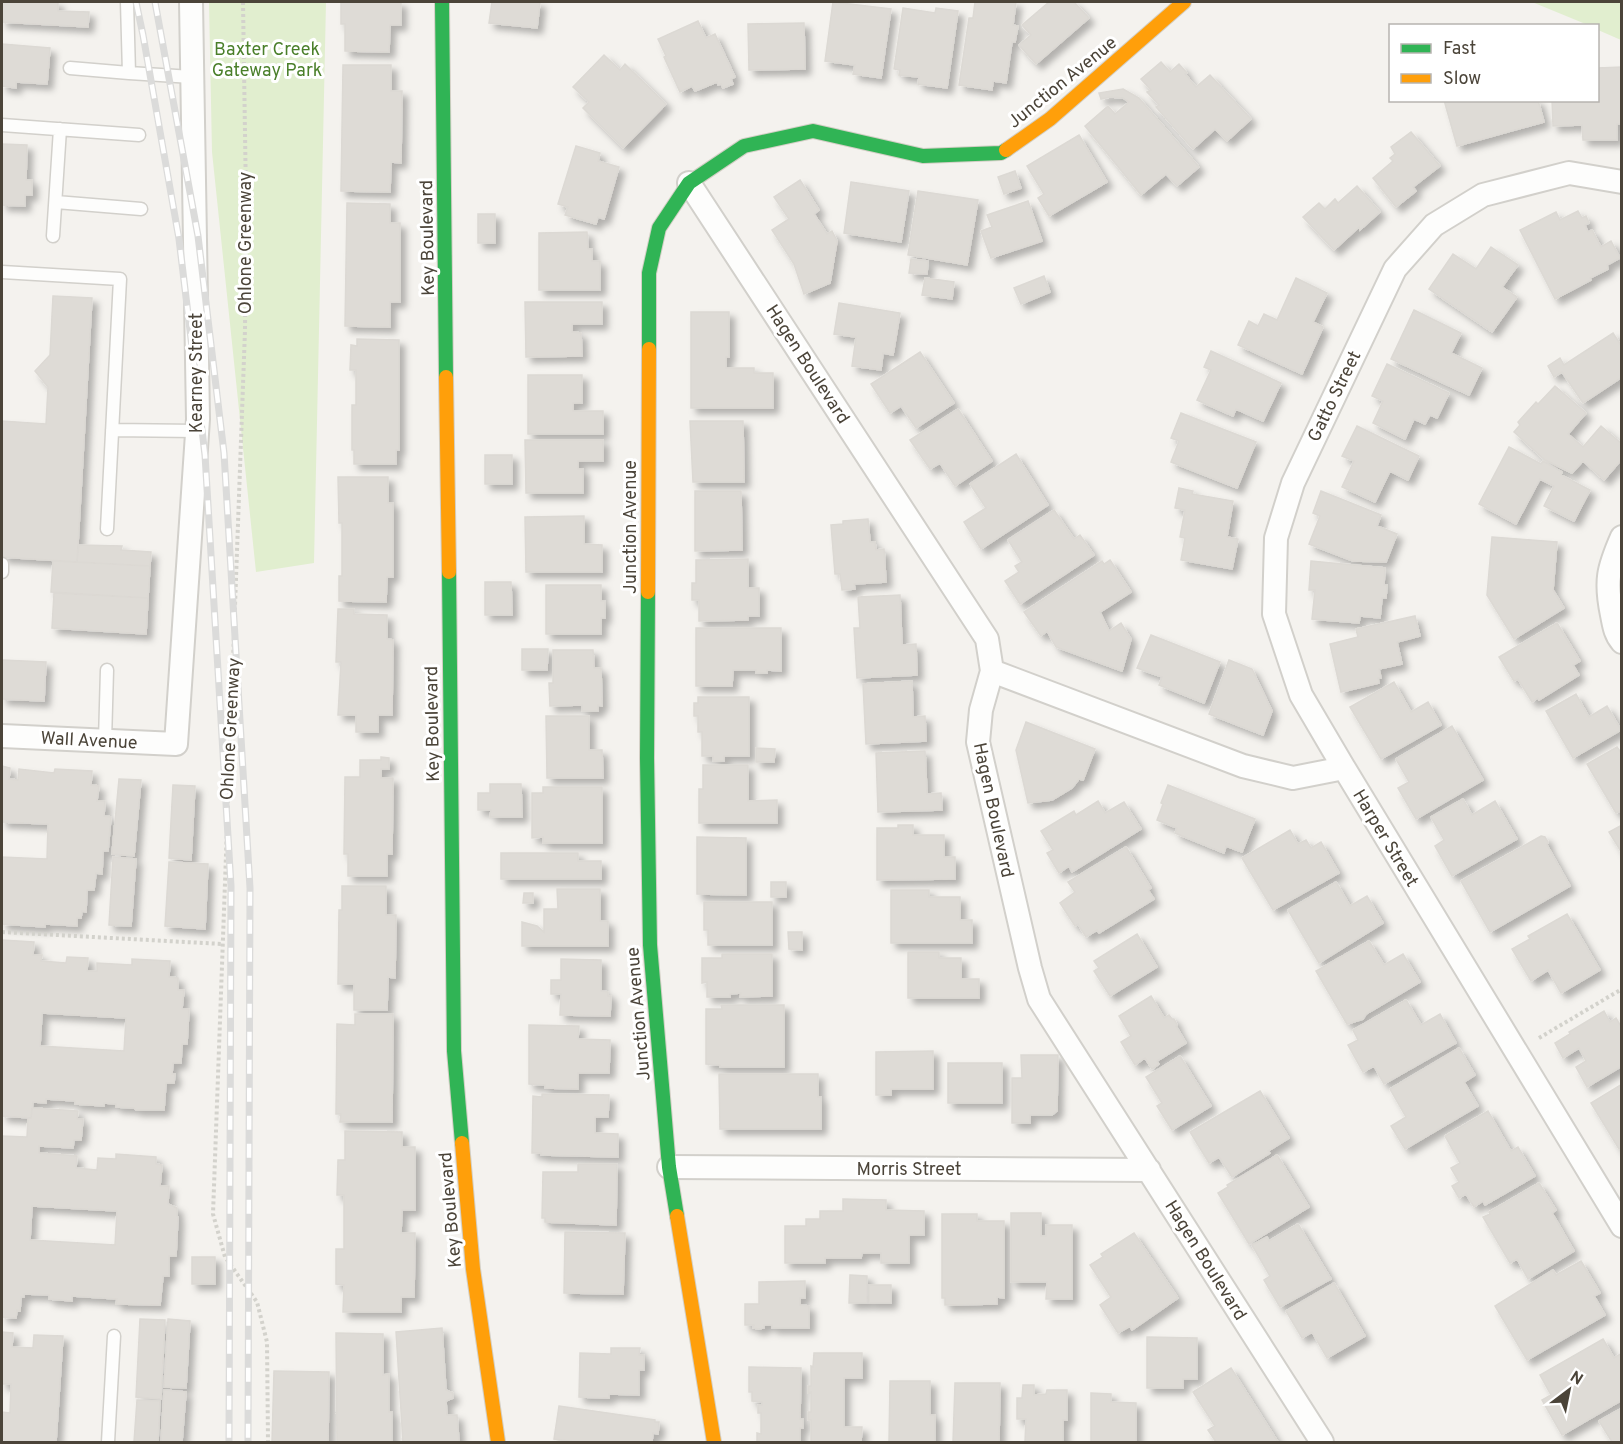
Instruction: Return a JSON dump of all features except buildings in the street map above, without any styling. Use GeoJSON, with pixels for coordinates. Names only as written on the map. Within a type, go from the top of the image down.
{"type":"FeatureCollection","features":[{"type":"Feature","properties":{"kind":"street","name":"Kearney Street"},"geometry":{"type":"LineString","coordinates":[[176,744],[197,430],[191,2]]}},
{"type":"Feature","properties":{"kind":"street","name":"Key Boulevard"},"geometry":{"type":"LineString","coordinates":[[442,2],[454,1051],[473,1269],[498,1443]]}},
{"type":"Feature","properties":{"kind":"street","name":"Junction Avenue"},"geometry":{"type":"LineString","coordinates":[[714,1443],[669,1167],[650,945],[647,758],[649,273],[659,228],[689,183],[744,146],[813,131],[923,156],[1001,153],[1050,119],[1184,2]]}},
{"type":"Feature","properties":{"kind":"street","name":"Gatto Street"},"geometry":{"type":"LineString","coordinates":[[1344,768],[1301,694],[1274,614],[1276,538],[1293,483],[1395,269],[1434,225],[1483,195],[1569,173],[1622,182]]}},
{"type":"Feature","properties":{"kind":"street","name":"Hagen Boulevard"},"geometry":{"type":"LineString","coordinates":[[689,183],[987,639],[992,671],[981,710],[978,742],[1029,968],[1040,999],[1322,1443]]}},
{"type":"Feature","properties":{"kind":"street"},"geometry":{"type":"LineString","coordinates":[[1622,537],[1611,562],[1607,591],[1617,636],[1622,642]]}},
{"type":"Feature","properties":{"kind":"street","name":"Harper Street"},"geometry":{"type":"LineString","coordinates":[[992,671],[1243,766],[1293,778],[1344,768],[1622,1226]]}},
{"type":"Feature","properties":{"kind":"street","name":"Wall Avenue"},"geometry":{"type":"LineString","coordinates":[[2,736],[176,744]]}},
{"type":"Feature","properties":{"kind":"street","name":"Morris Street"},"geometry":{"type":"LineString","coordinates":[[669,1167],[1149,1170]]}},
{"type":"Feature","properties":{"kind":"lane"},"geometry":{"type":"LineString","coordinates":[[127,2],[129,73]]}},
{"type":"Feature","properties":{"kind":"lane"},"geometry":{"type":"LineString","coordinates":[[70,68],[192,77]]}},
{"type":"Feature","properties":{"kind":"lane"},"geometry":{"type":"LineString","coordinates":[[2,125],[139,135]]}},
{"type":"Feature","properties":{"kind":"lane"},"geometry":{"type":"LineString","coordinates":[[53,236],[60,129]]}},
{"type":"Feature","properties":{"kind":"lane"},"geometry":{"type":"LineString","coordinates":[[56,202],[141,208]]}},
{"type":"Feature","properties":{"kind":"lane"},"geometry":{"type":"LineString","coordinates":[[2,272],[120,279],[106,529]]}},
{"type":"Feature","properties":{"kind":"lane"},"geometry":{"type":"LineString","coordinates":[[112,430],[197,430]]}},
{"type":"Feature","properties":{"kind":"lane"},"geometry":{"type":"LineString","coordinates":[[2,564],[2,572]]}},
{"type":"Feature","properties":{"kind":"lane"},"geometry":{"type":"LineString","coordinates":[[105,741],[107,670]]}},
{"type":"Feature","properties":{"kind":"lane"},"geometry":{"type":"LineString","coordinates":[[108,1443],[114,1336]]}},
{"type":"Feature","properties":{"kind":"path","name":"Ohlone Greenway"},"geometry":{"type":"LineString","coordinates":[[243,2],[246,198],[245,330],[237,583],[228,744],[213,1214],[225,1257],[258,1302],[267,1342],[267,1443]]}},
{"type":"Feature","properties":{"kind":"path"},"geometry":{"type":"LineString","coordinates":[[2,932],[222,944]]}},
{"type":"Feature","properties":{"kind":"path"},"geometry":{"type":"LineString","coordinates":[[1515,1052],[1622,989]]}},
{"type":"Feature","properties":{"kind":"green space","name":"Baxter Creek Gateway Park"},"geometry":{"type":"Polygon","coordinates":[[[209,2],[326,2],[314,563],[256,572],[212,152],[209,2]]]}},
{"type":"Feature","properties":{"kind":"green space"},"geometry":{"type":"Polygon","coordinates":[[[1532,2],[1621,2],[1621,40],[1599,30],[1599,24],[1586,24],[1532,2]]]}},
{"type":"Feature","properties":{"kind":"railway"},"geometry":{"type":"LineString","coordinates":[[136,2],[179,239],[205,455],[231,886],[229,1442]]}},
{"type":"Feature","properties":{"kind":"railway"},"geometry":{"type":"LineString","coordinates":[[155,2],[198,236],[224,453],[250,888],[248,1442]]}},
{"type":"Feature","properties":{"kind":"traffic: fast"},"geometry":{"type":"LineString","coordinates":[[442,2],[446,377]]}},
{"type":"Feature","properties":{"kind":"traffic: fast"},"geometry":{"type":"LineString","coordinates":[[649,349],[649,273],[659,228],[689,183],[744,146],[813,131],[923,156],[1001,153],[1006,150]]}},
{"type":"Feature","properties":{"kind":"traffic: fast"},"geometry":{"type":"LineString","coordinates":[[449,572],[454,1051],[462,1143]]}},
{"type":"Feature","properties":{"kind":"traffic: fast"},"geometry":{"type":"LineString","coordinates":[[648,592],[647,758],[650,945],[669,1167],[677,1216]]}},
{"type":"Feature","properties":{"kind":"traffic: slow"},"geometry":{"type":"LineString","coordinates":[[1006,150],[1050,119],[1184,2]]}},
{"type":"Feature","properties":{"kind":"traffic: slow"},"geometry":{"type":"LineString","coordinates":[[648,592],[649,349]]}},
{"type":"Feature","properties":{"kind":"traffic: slow"},"geometry":{"type":"LineString","coordinates":[[446,377],[449,572]]}},
{"type":"Feature","properties":{"kind":"traffic: slow"},"geometry":{"type":"LineString","coordinates":[[462,1143],[473,1269],[498,1442]]}},
{"type":"Feature","properties":{"kind":"traffic: slow"},"geometry":{"type":"LineString","coordinates":[[677,1216],[714,1442]]}}]}
